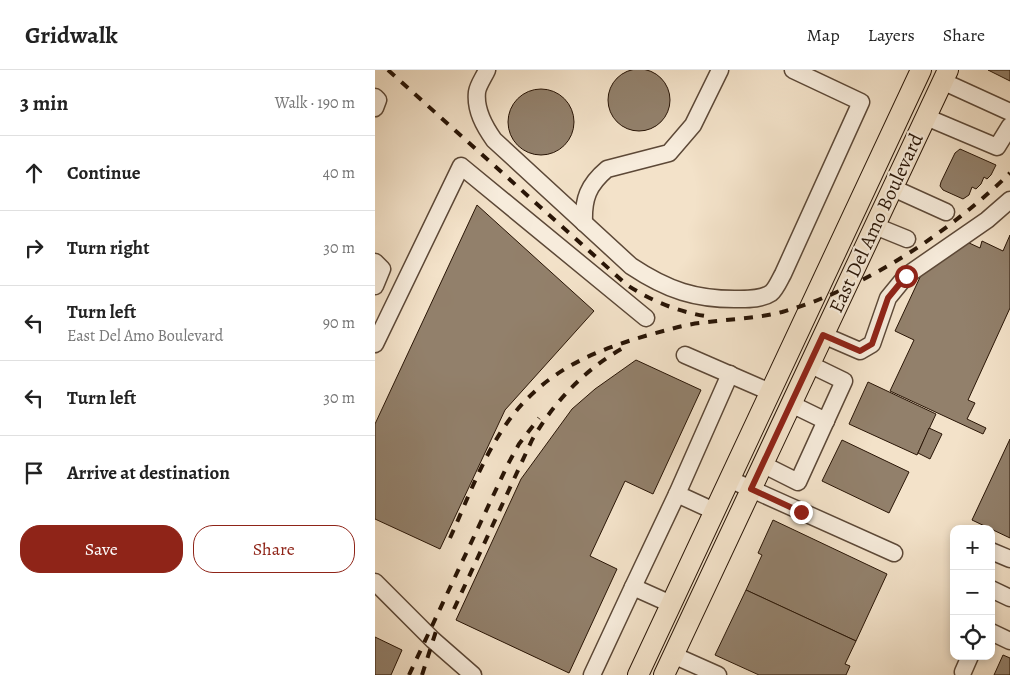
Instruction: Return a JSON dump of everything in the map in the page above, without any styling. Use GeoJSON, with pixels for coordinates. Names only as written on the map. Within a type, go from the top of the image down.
{"type":"FeatureCollection","features":[{"type":"Feature","properties":{"kind":"main road","name":"East Del Amo Boulevard"},"geometry":{"type":"LineString","coordinates":[[638,675],[921,70]]}},
{"type":"Feature","properties":{"kind":"main road","name":"East Del Amo Boulevard"},"geometry":{"type":"LineString","coordinates":[[664,675],[945,75]]}},
{"type":"Feature","properties":{"kind":"lane"},"geometry":{"type":"LineString","coordinates":[[487,70],[477,91],[479,112],[486,130],[494,140],[631,266],[655,282],[689,294],[718,300],[757,298],[771,293],[783,274],[861,102],[793,70]]}},
{"type":"Feature","properties":{"kind":"lane"},"geometry":{"type":"LineString","coordinates":[[585,223],[585,197],[599,176],[607,169],[669,153],[693,125],[720,70]]}},
{"type":"Feature","properties":{"kind":"lane"},"geometry":{"type":"LineString","coordinates":[[945,75],[1010,112]]}},
{"type":"Feature","properties":{"kind":"lane"},"geometry":{"type":"LineString","coordinates":[[375,97],[378,100],[375,108]]}},
{"type":"Feature","properties":{"kind":"lane"},"geometry":{"type":"LineString","coordinates":[[926,116],[997,147],[1010,126]]}},
{"type":"Feature","properties":{"kind":"lane"},"geometry":{"type":"LineString","coordinates":[[375,344],[461,166],[646,318]]}},
{"type":"Feature","properties":{"kind":"lane"},"geometry":{"type":"LineString","coordinates":[[893,188],[946,212]]}},
{"type":"Feature","properties":{"kind":"lane"},"geometry":{"type":"LineString","coordinates":[[823,335],[860,351],[872,344],[888,298],[906,276],[987,220],[1010,200]]}},
{"type":"Feature","properties":{"kind":"lane"},"geometry":{"type":"LineString","coordinates":[[875,226],[907,239]]}},
{"type":"Feature","properties":{"kind":"lane"},"geometry":{"type":"LineString","coordinates":[[375,262],[382,269],[375,286]]}},
{"type":"Feature","properties":{"kind":"lane"},"geometry":{"type":"LineString","coordinates":[[685,355],[770,392]]}},
{"type":"Feature","properties":{"kind":"lane"},"geometry":{"type":"LineString","coordinates":[[762,464],[798,482],[844,381],[809,364]]}},
{"type":"Feature","properties":{"kind":"lane"},"geometry":{"type":"LineString","coordinates":[[592,675],[677,494],[730,374]]}},
{"type":"Feature","properties":{"kind":"lane"},"geometry":{"type":"LineString","coordinates":[[791,404],[826,420]]}},
{"type":"Feature","properties":{"kind":"lane"},"geometry":{"type":"LineString","coordinates":[[729,479],[894,553]]}},
{"type":"Feature","properties":{"kind":"lane"},"geometry":{"type":"LineString","coordinates":[[677,494],[714,511]]}},
{"type":"Feature","properties":{"kind":"lane"},"geometry":{"type":"LineString","coordinates":[[995,553],[1010,559]]}},
{"type":"Feature","properties":{"kind":"lane"},"geometry":{"type":"LineString","coordinates":[[375,583],[433,640],[473,675]]}},
{"type":"Feature","properties":{"kind":"lane"},"geometry":{"type":"LineString","coordinates":[[633,587],[671,604]]}},
{"type":"Feature","properties":{"kind":"lane"},"geometry":{"type":"LineString","coordinates":[[995,591],[1010,598]]}},
{"type":"Feature","properties":{"kind":"lane"},"geometry":{"type":"LineString","coordinates":[[995,634],[1010,641]]}},
{"type":"Feature","properties":{"kind":"lane"},"geometry":{"type":"LineString","coordinates":[[673,655],[718,675]]}},
{"type":"Feature","properties":{"kind":"lane"},"geometry":{"type":"LineString","coordinates":[[963,672],[968,660]]}},
{"type":"Feature","properties":{"kind":"building"},"geometry":{"type":"Polygon","coordinates":[[[633,69],[645,69],[661,78],[668,88],[670,100],[668,112],[661,122],[645,131],[633,131],[622,126],[613,117],[608,106],[608,94],[613,83],[622,74],[633,69]]]}},
{"type":"Feature","properties":{"kind":"building"},"geometry":{"type":"Polygon","coordinates":[[[988,70],[1010,70],[1010,81],[988,70]]]}},
{"type":"Feature","properties":{"kind":"building"},"geometry":{"type":"Polygon","coordinates":[[[541,89],[553,92],[564,99],[571,110],[574,122],[571,134],[564,145],[553,152],[541,155],[529,152],[518,145],[511,134],[508,122],[511,110],[518,99],[529,92],[541,89]]]}},
{"type":"Feature","properties":{"kind":"building"},"geometry":{"type":"Polygon","coordinates":[[[960,149],[996,165],[991,175],[987,179],[984,177],[976,189],[972,187],[969,195],[963,199],[943,190],[940,186],[955,153],[960,149]]]}},
{"type":"Feature","properties":{"kind":"building"},"geometry":{"type":"Polygon","coordinates":[[[477,205],[594,311],[505,410],[440,549],[375,519],[375,424],[477,205]]]}},
{"type":"Feature","properties":{"kind":"building"},"geometry":{"type":"Polygon","coordinates":[[[1010,235],[1010,308],[968,400],[975,403],[967,419],[986,428],[983,434],[890,391],[914,340],[895,331],[922,273],[967,242],[980,248],[982,241],[1003,251],[1010,235]]]}},
{"type":"Feature","properties":{"kind":"building"},"geometry":{"type":"Polygon","coordinates":[[[636,360],[701,390],[653,494],[625,481],[590,556],[617,569],[569,673],[456,620],[521,479],[572,409],[595,389],[636,360]]]}},
{"type":"Feature","properties":{"kind":"building"},"geometry":{"type":"Polygon","coordinates":[[[868,382],[936,414],[917,455],[849,424],[868,382]]]}},
{"type":"Feature","properties":{"kind":"building"},"geometry":{"type":"Polygon","coordinates":[[[929,428],[942,434],[930,459],[918,453],[929,428]]]}},
{"type":"Feature","properties":{"kind":"building"},"geometry":{"type":"Polygon","coordinates":[[[1010,439],[1010,538],[995,531],[995,525],[983,525],[972,520],[1010,439]]]}},
{"type":"Feature","properties":{"kind":"building"},"geometry":{"type":"Polygon","coordinates":[[[842,440],[909,472],[889,513],[822,481],[842,440]]]}},
{"type":"Feature","properties":{"kind":"building"},"geometry":{"type":"Polygon","coordinates":[[[773,520],[887,574],[856,641],[746,590],[762,555],[758,553],[773,520]]]}},
{"type":"Feature","properties":{"kind":"building"},"geometry":{"type":"Polygon","coordinates":[[[746,590],[856,641],[845,664],[850,666],[846,675],[759,675],[715,655],[746,590]]]}},
{"type":"Feature","properties":{"kind":"building"},"geometry":{"type":"Polygon","coordinates":[[[375,637],[402,650],[391,675],[375,675],[375,637]]]}},
{"type":"Feature","properties":{"kind":"building"},"geometry":{"type":"Polygon","coordinates":[[[1003,655],[1010,658],[1010,675],[994,675],[1003,655]]]}},
{"type":"Feature","properties":{"kind":"railway"},"geometry":{"type":"LineString","coordinates":[[388,70],[627,285],[647,297],[668,306],[689,313],[712,317]]}},
{"type":"Feature","properties":{"kind":"railway"},"geometry":{"type":"LineString","coordinates":[[450,538],[474,482],[503,428],[529,397],[556,375],[586,358],[635,339],[688,325],[782,312],[844,289],[904,256],[933,237],[961,216],[1010,173]]}},
{"type":"Feature","properties":{"kind":"railway"},"geometry":{"type":"LineString","coordinates":[[454,609],[532,440],[541,426],[571,388],[595,366],[623,348]]}},
{"type":"Feature","properties":{"kind":"railway"},"geometry":{"type":"LineString","coordinates":[[409,675],[508,464],[519,444],[539,418]]}},
{"type":"Feature","properties":{"kind":"railway"},"geometry":{"type":"LineString","coordinates":[[422,675],[437,628]]}},
{"type":"Feature","properties":{"kind":"route"},"geometry":{"type":"LineString","coordinates":[[801,512],[751,489],[823,335],[860,351],[872,344],[888,298],[906,276]]}}]}
